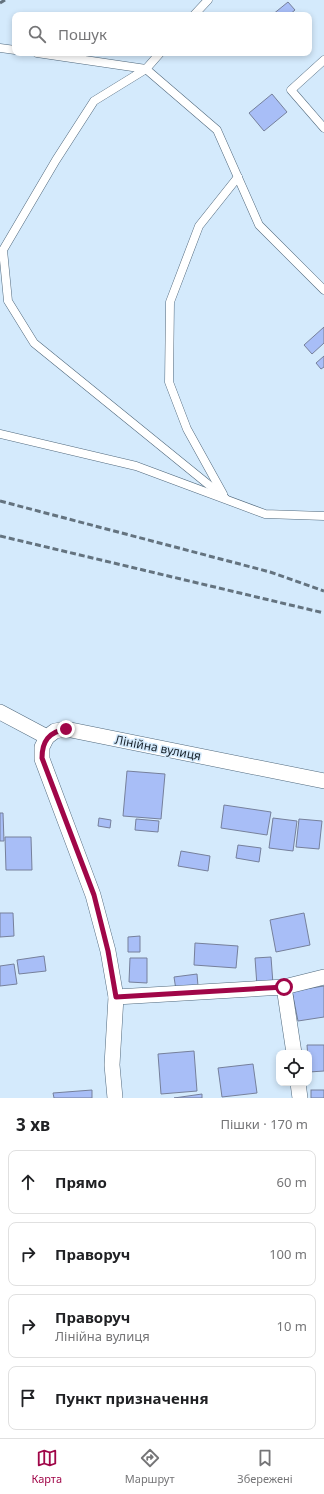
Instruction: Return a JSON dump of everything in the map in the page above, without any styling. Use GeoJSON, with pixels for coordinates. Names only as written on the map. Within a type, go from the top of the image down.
{"type":"FeatureCollection","features":[{"type":"Feature","properties":{"kind":"street"},"geometry":{"type":"LineString","coordinates":[[0,712],[47,737],[42,747],[42,758],[94,895],[108,951],[116,997],[112,1065],[115,1098]]}},
{"type":"Feature","properties":{"kind":"street","name":"Лінійна вулиця"},"geometry":{"type":"LineString","coordinates":[[47,737],[55,731],[66,729],[324,781]]}},
{"type":"Feature","properties":{"kind":"street"},"geometry":{"type":"LineString","coordinates":[[116,997],[284,987],[324,977]]}},
{"type":"Feature","properties":{"kind":"street"},"geometry":{"type":"LineString","coordinates":[[284,987],[294,1050]]}},
{"type":"Feature","properties":{"kind":"street"},"geometry":{"type":"LineString","coordinates":[[298,1086],[300,1098]]}},
{"type":"Feature","properties":{"kind":"lane"},"geometry":{"type":"LineString","coordinates":[[197,12],[208,0]]}},
{"type":"Feature","properties":{"kind":"lane"},"geometry":{"type":"LineString","coordinates":[[0,48],[12,50]]}},
{"type":"Feature","properties":{"kind":"lane"},"geometry":{"type":"LineString","coordinates":[[57,56],[146,69],[217,130],[258,225],[324,290]]}},
{"type":"Feature","properties":{"kind":"lane"},"geometry":{"type":"LineString","coordinates":[[157,56],[146,69],[94,101],[56,160],[3,250],[8,301],[34,343],[225,498]]}},
{"type":"Feature","properties":{"kind":"lane"},"geometry":{"type":"LineString","coordinates":[[324,60],[291,90],[324,128]]}},
{"type":"Feature","properties":{"kind":"lane"},"geometry":{"type":"LineString","coordinates":[[225,498],[187,429],[169,382],[170,302],[198,226],[238,177]]}},
{"type":"Feature","properties":{"kind":"lane"},"geometry":{"type":"LineString","coordinates":[[0,434],[136,466],[265,514],[324,516]]}},
{"type":"Feature","properties":{"kind":"building"},"geometry":{"type":"Polygon","coordinates":[[[288,2],[295,10],[293,12],[276,12],[288,2]]]}},
{"type":"Feature","properties":{"kind":"building"},"geometry":{"type":"Polygon","coordinates":[[[272,94],[287,112],[264,131],[249,113],[272,94]]]}},
{"type":"Feature","properties":{"kind":"building"},"geometry":{"type":"Polygon","coordinates":[[[324,327],[324,343],[312,354],[304,345],[324,327]]]}},
{"type":"Feature","properties":{"kind":"building"},"geometry":{"type":"Polygon","coordinates":[[[324,356],[324,367],[321,369],[316,363],[324,356]]]}},
{"type":"Feature","properties":{"kind":"building"},"geometry":{"type":"Polygon","coordinates":[[[127,771],[165,774],[161,819],[123,816],[127,771]]]}},
{"type":"Feature","properties":{"kind":"building"},"geometry":{"type":"Polygon","coordinates":[[[224,805],[271,812],[267,835],[221,828],[224,805]]]}},
{"type":"Feature","properties":{"kind":"building"},"geometry":{"type":"Polygon","coordinates":[[[0,813],[3,813],[4,841],[0,841],[0,813]]]}},
{"type":"Feature","properties":{"kind":"building"},"geometry":{"type":"Polygon","coordinates":[[[99,818],[111,820],[110,828],[98,826],[99,818]]]}},
{"type":"Feature","properties":{"kind":"building"},"geometry":{"type":"Polygon","coordinates":[[[273,818],[297,821],[293,851],[269,848],[273,818]]]}},
{"type":"Feature","properties":{"kind":"building"},"geometry":{"type":"Polygon","coordinates":[[[136,819],[159,821],[158,832],[135,830],[136,819]]]}},
{"type":"Feature","properties":{"kind":"building"},"geometry":{"type":"Polygon","coordinates":[[[299,819],[322,821],[319,849],[296,847],[299,819]]]}},
{"type":"Feature","properties":{"kind":"building"},"geometry":{"type":"Polygon","coordinates":[[[5,837],[31,837],[32,870],[6,870],[5,837]]]}},
{"type":"Feature","properties":{"kind":"building"},"geometry":{"type":"Polygon","coordinates":[[[238,845],[261,848],[259,862],[236,858],[238,845]]]}},
{"type":"Feature","properties":{"kind":"building"},"geometry":{"type":"Polygon","coordinates":[[[181,851],[210,856],[208,871],[178,866],[181,851]]]}},
{"type":"Feature","properties":{"kind":"building"},"geometry":{"type":"Polygon","coordinates":[[[0,913],[13,913],[14,936],[0,937],[0,913]]]}},
{"type":"Feature","properties":{"kind":"building"},"geometry":{"type":"Polygon","coordinates":[[[304,913],[310,945],[276,952],[270,920],[304,913]]]}},
{"type":"Feature","properties":{"kind":"building"},"geometry":{"type":"Polygon","coordinates":[[[140,936],[140,952],[128,952],[128,937],[140,936]]]}},
{"type":"Feature","properties":{"kind":"building"},"geometry":{"type":"Polygon","coordinates":[[[195,943],[238,946],[236,968],[194,965],[195,943]]]}},
{"type":"Feature","properties":{"kind":"building"},"geometry":{"type":"Polygon","coordinates":[[[44,956],[46,971],[19,974],[17,960],[44,956]]]}},
{"type":"Feature","properties":{"kind":"building"},"geometry":{"type":"Polygon","coordinates":[[[271,957],[273,984],[257,986],[255,958],[271,957]]]}},
{"type":"Feature","properties":{"kind":"building"},"geometry":{"type":"Polygon","coordinates":[[[130,958],[147,958],[147,983],[129,982],[130,958]]]}},
{"type":"Feature","properties":{"kind":"building"},"geometry":{"type":"Polygon","coordinates":[[[14,964],[17,984],[0,986],[0,966],[14,964]]]}},
{"type":"Feature","properties":{"kind":"building"},"geometry":{"type":"Polygon","coordinates":[[[197,974],[198,986],[176,990],[174,977],[197,974]]]}},
{"type":"Feature","properties":{"kind":"building"},"geometry":{"type":"Polygon","coordinates":[[[324,986],[324,1017],[298,1021],[292,991],[324,986]]]}},
{"type":"Feature","properties":{"kind":"building"},"geometry":{"type":"Polygon","coordinates":[[[307,1045],[324,1045],[324,1071],[312,1072],[312,1050],[307,1050],[307,1045]]]}},
{"type":"Feature","properties":{"kind":"building"},"geometry":{"type":"Polygon","coordinates":[[[194,1051],[197,1091],[161,1094],[158,1054],[194,1051]]]}},
{"type":"Feature","properties":{"kind":"building"},"geometry":{"type":"Polygon","coordinates":[[[253,1064],[257,1093],[222,1097],[218,1068],[253,1064]]]}},
{"type":"Feature","properties":{"kind":"building"},"geometry":{"type":"Polygon","coordinates":[[[92,1090],[92,1098],[54,1098],[53,1093],[92,1090]]]}},
{"type":"Feature","properties":{"kind":"building"},"geometry":{"type":"Polygon","coordinates":[[[311,1090],[324,1090],[324,1098],[311,1098],[311,1090]]]}},
{"type":"Feature","properties":{"kind":"building"},"geometry":{"type":"Polygon","coordinates":[[[202,1094],[202,1098],[174,1098],[202,1094]]]}},
{"type":"Feature","properties":{"kind":"railway"},"geometry":{"type":"LineString","coordinates":[[0,3],[5,0]]}},
{"type":"Feature","properties":{"kind":"railway"},"geometry":{"type":"LineString","coordinates":[[0,501],[270,572],[324,591]]}},
{"type":"Feature","properties":{"kind":"railway"},"geometry":{"type":"LineString","coordinates":[[0,536],[324,613]]}},
{"type":"Feature","properties":{"kind":"route"},"geometry":{"type":"LineString","coordinates":[[66,729],[55,731],[47,737],[42,747],[42,758],[94,895],[108,951],[116,997],[284,987]]}}]}
